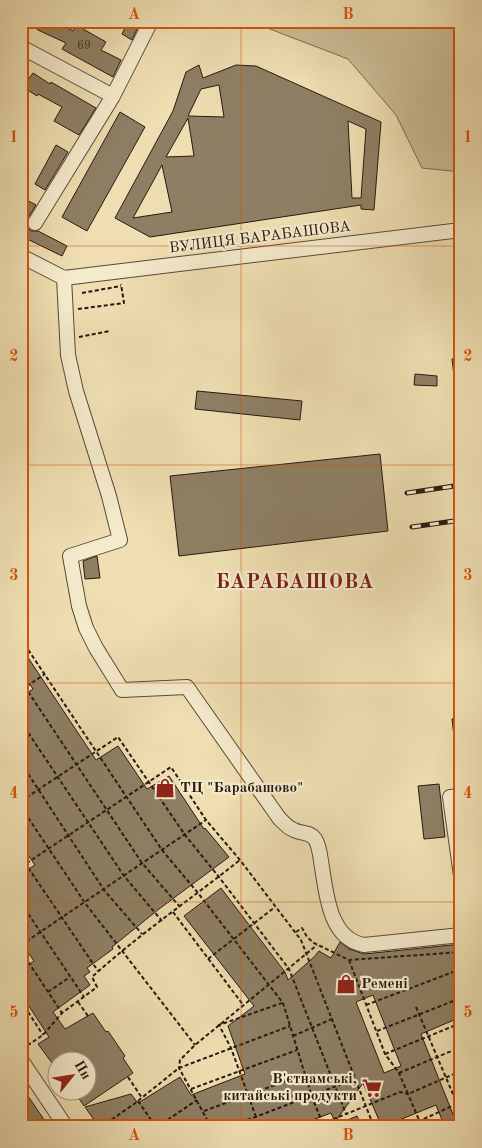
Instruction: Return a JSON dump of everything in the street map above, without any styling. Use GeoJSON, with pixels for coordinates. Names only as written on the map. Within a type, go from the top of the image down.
{"type":"FeatureCollection","features":[{"type":"Feature","properties":{"kind":"street"},"geometry":{"type":"LineString","coordinates":[[35,223],[113,96],[151,21]]}},
{"type":"Feature","properties":{"kind":"street"},"geometry":{"type":"LineString","coordinates":[[21,47],[113,96]]}},
{"type":"Feature","properties":{"kind":"street","name":"ВУЛИЦЯ БАРАБАШОВА"},"geometry":{"type":"LineString","coordinates":[[64,278],[461,230]]}},
{"type":"Feature","properties":{"kind":"street"},"geometry":{"type":"LineString","coordinates":[[21,256],[64,278],[68,355],[76,391],[109,496],[120,540],[70,556],[82,616],[96,648],[122,690],[186,687],[278,818],[294,830],[314,837],[331,912],[340,929],[352,942],[364,945],[461,936]]}},
{"type":"Feature","properties":{"kind":"street"},"geometry":{"type":"LineString","coordinates":[[461,796],[450,797],[461,876]]}},
{"type":"Feature","properties":{"kind":"street"},"geometry":{"type":"LineString","coordinates":[[21,1060],[66,1127]]}},
{"type":"Feature","properties":{"kind":"path"},"geometry":{"type":"LineString","coordinates":[[75,314],[77,309],[124,303],[120,280]]}},
{"type":"Feature","properties":{"kind":"path"},"geometry":{"type":"LineString","coordinates":[[82,293],[121,286]]}},
{"type":"Feature","properties":{"kind":"path"},"geometry":{"type":"LineString","coordinates":[[77,338],[110,331]]}},
{"type":"Feature","properties":{"kind":"path"},"geometry":{"type":"LineString","coordinates":[[21,578],[28,581],[21,594]]}},
{"type":"Feature","properties":{"kind":"path"},"geometry":{"type":"LineString","coordinates":[[21,639],[162,850],[283,1003],[312,1097],[323,1125]]}},
{"type":"Feature","properties":{"kind":"path"},"geometry":{"type":"LineString","coordinates":[[21,690],[45,674]]}},
{"type":"Feature","properties":{"kind":"path"},"geometry":{"type":"LineString","coordinates":[[21,681],[142,863],[180,908]]}},
{"type":"Feature","properties":{"kind":"path"},"geometry":{"type":"LineString","coordinates":[[21,722],[124,876],[162,921]]}},
{"type":"Feature","properties":{"kind":"path"},"geometry":{"type":"LineString","coordinates":[[21,801],[118,737],[185,835],[289,969],[346,1114]]}},
{"type":"Feature","properties":{"kind":"path"},"geometry":{"type":"LineString","coordinates":[[21,763],[104,890],[143,935]]}},
{"type":"Feature","properties":{"kind":"path"},"geometry":{"type":"LineString","coordinates":[[21,867],[171,768],[206,820],[240,860],[304,946],[374,1127]]}},
{"type":"Feature","properties":{"kind":"path"},"geometry":{"type":"LineString","coordinates":[[21,807],[85,903],[195,1045]]}},
{"type":"Feature","properties":{"kind":"path"},"geometry":{"type":"LineString","coordinates":[[21,945],[206,820]]}},
{"type":"Feature","properties":{"kind":"path"},"geometry":{"type":"LineString","coordinates":[[21,857],[98,971]]}},
{"type":"Feature","properties":{"kind":"path"},"geometry":{"type":"LineString","coordinates":[[21,1049],[43,1035],[62,1012],[97,987],[92,977],[122,950],[180,908],[240,860]]}},
{"type":"Feature","properties":{"kind":"path"},"geometry":{"type":"LineString","coordinates":[[21,903],[84,997]]}},
{"type":"Feature","properties":{"kind":"path"},"geometry":{"type":"LineString","coordinates":[[208,960],[275,907]]}},
{"type":"Feature","properties":{"kind":"path"},"geometry":{"type":"LineString","coordinates":[[173,912],[244,1006]]}},
{"type":"Feature","properties":{"kind":"path"},"geometry":{"type":"LineString","coordinates":[[296,933],[302,928],[307,937],[317,945],[349,960],[461,952]]}},
{"type":"Feature","properties":{"kind":"path"},"geometry":{"type":"LineString","coordinates":[[211,1127],[179,1068],[180,1060],[195,1045],[317,945]]}},
{"type":"Feature","properties":{"kind":"path"},"geometry":{"type":"LineString","coordinates":[[21,950],[62,1012]]}},
{"type":"Feature","properties":{"kind":"path"},"geometry":{"type":"LineString","coordinates":[[349,960],[385,1054],[399,1073],[422,1127]]}},
{"type":"Feature","properties":{"kind":"path"},"geometry":{"type":"LineString","coordinates":[[366,1005],[461,969]]}},
{"type":"Feature","properties":{"kind":"path"},"geometry":{"type":"LineString","coordinates":[[48,992],[70,976]]}},
{"type":"Feature","properties":{"kind":"path"},"geometry":{"type":"LineString","coordinates":[[376,1031],[461,998]]}},
{"type":"Feature","properties":{"kind":"path"},"geometry":{"type":"LineString","coordinates":[[78,1001],[88,1016]]}},
{"type":"Feature","properties":{"kind":"path"},"geometry":{"type":"LineString","coordinates":[[21,1002],[43,1035]]}},
{"type":"Feature","properties":{"kind":"path"},"geometry":{"type":"LineString","coordinates":[[220,1025],[283,1003]]}},
{"type":"Feature","properties":{"kind":"path"},"geometry":{"type":"LineString","coordinates":[[416,1007],[436,1058],[461,1113]]}},
{"type":"Feature","properties":{"kind":"path"},"geometry":{"type":"LineString","coordinates":[[293,1036],[332,1019]]}},
{"type":"Feature","properties":{"kind":"path"},"geometry":{"type":"LineString","coordinates":[[385,1054],[461,1023]]}},
{"type":"Feature","properties":{"kind":"path"},"geometry":{"type":"LineString","coordinates":[[220,1025],[231,1048],[256,1117]]}},
{"type":"Feature","properties":{"kind":"path"},"geometry":{"type":"LineString","coordinates":[[101,1127],[142,1098],[179,1068],[290,1026]]}},
{"type":"Feature","properties":{"kind":"path"},"geometry":{"type":"LineString","coordinates":[[399,1073],[461,1047]]}},
{"type":"Feature","properties":{"kind":"path"},"geometry":{"type":"LineString","coordinates":[[191,1089],[297,1050]]}},
{"type":"Feature","properties":{"kind":"path"},"geometry":{"type":"LineString","coordinates":[[316,1127],[400,1092],[408,1094],[461,1071]]}},
{"type":"Feature","properties":{"kind":"path"},"geometry":{"type":"LineString","coordinates":[[203,1112],[305,1074]]}},
{"type":"Feature","properties":{"kind":"path"},"geometry":{"type":"LineString","coordinates":[[128,1077],[142,1098]]}},
{"type":"Feature","properties":{"kind":"path"},"geometry":{"type":"LineString","coordinates":[[229,1127],[312,1097],[355,1079]]}},
{"type":"Feature","properties":{"kind":"path"},"geometry":{"type":"LineString","coordinates":[[138,1101],[157,1127],[197,1100]]}},
{"type":"Feature","properties":{"kind":"path"},"geometry":{"type":"LineString","coordinates":[[406,1127],[461,1102]]}},
{"type":"Feature","properties":{"kind":"shaded area"},"geometry":{"type":"Polygon","coordinates":[[[249,21],[461,21],[461,172],[422,168],[396,115],[348,59],[249,21]]]}},
{"type":"Feature","properties":{"kind":"building"},"geometry":{"type":"Polygon","coordinates":[[[28,21],[54,21],[73,31],[76,25],[106,42],[101,50],[121,60],[113,77],[62,49],[66,43],[38,30],[28,21]]]}},
{"type":"Feature","properties":{"kind":"building"},"geometry":{"type":"Polygon","coordinates":[[[127,24],[137,29],[132,40],[122,34],[127,24]]]}},
{"type":"Feature","properties":{"kind":"building"},"geometry":{"type":"Polygon","coordinates":[[[199,65],[203,78],[236,65],[256,66],[381,122],[374,210],[361,209],[361,205],[150,237],[115,218],[173,111],[186,72],[199,65]],[[219,85],[201,89],[188,116],[224,117],[219,85]],[[188,118],[166,157],[194,156],[188,118]],[[348,121],[352,198],[361,198],[366,129],[348,121]],[[162,165],[133,218],[172,212],[162,165]]]}},
{"type":"Feature","properties":{"kind":"building"},"geometry":{"type":"Polygon","coordinates":[[[33,73],[96,108],[79,135],[54,121],[62,107],[38,94],[37,96],[23,87],[33,73]]]}},
{"type":"Feature","properties":{"kind":"building"},"geometry":{"type":"Polygon","coordinates":[[[120,112],[145,127],[87,231],[62,217],[120,112]]]}},
{"type":"Feature","properties":{"kind":"building"},"geometry":{"type":"Polygon","coordinates":[[[56,145],[68,152],[45,190],[35,184],[56,145]]]}},
{"type":"Feature","properties":{"kind":"building"},"geometry":{"type":"Polygon","coordinates":[[[21,197],[36,205],[27,219],[28,228],[67,246],[62,256],[21,236],[21,197]]]}},
{"type":"Feature","properties":{"kind":"building"},"geometry":{"type":"Polygon","coordinates":[[[461,358],[461,384],[455,384],[452,359],[461,358]]]}},
{"type":"Feature","properties":{"kind":"building"},"geometry":{"type":"Polygon","coordinates":[[[415,374],[437,376],[437,386],[414,385],[415,374]]]}},
{"type":"Feature","properties":{"kind":"building"},"geometry":{"type":"Polygon","coordinates":[[[197,391],[302,401],[300,420],[195,409],[197,391]]]}},
{"type":"Feature","properties":{"kind":"building"},"geometry":{"type":"Polygon","coordinates":[[[380,454],[388,531],[179,556],[170,476],[380,454]]]}},
{"type":"Feature","properties":{"kind":"building"},"geometry":{"type":"Polygon","coordinates":[[[97,556],[100,578],[85,579],[83,561],[97,556]]]}},
{"type":"Feature","properties":{"kind":"building"},"geometry":{"type":"Polygon","coordinates":[[[21,647],[96,760],[118,746],[147,789],[169,776],[204,829],[229,857],[159,909],[112,947],[113,949],[87,968],[90,972],[84,976],[90,985],[53,1012],[65,1029],[93,1013],[125,1056],[123,1058],[133,1073],[98,1097],[98,1050],[48,1050],[48,1058],[38,1044],[49,1037],[21,994],[21,970],[34,961],[21,942],[21,886],[24,884],[21,880],[21,874],[35,865],[21,845],[21,838],[24,836],[21,831],[21,697],[33,689],[21,671],[21,647]]]}},
{"type":"Feature","properties":{"kind":"building"},"geometry":{"type":"Polygon","coordinates":[[[461,718],[461,745],[455,745],[452,719],[461,718]]]}},
{"type":"Feature","properties":{"kind":"building"},"geometry":{"type":"Polygon","coordinates":[[[439,784],[445,837],[424,839],[418,786],[439,784]]]}},
{"type":"Feature","properties":{"kind":"building"},"geometry":{"type":"Polygon","coordinates":[[[221,888],[285,972],[288,980],[319,951],[331,958],[340,942],[349,949],[364,954],[461,944],[461,949],[456,949],[461,961],[461,1017],[421,1034],[458,1127],[445,1127],[436,1105],[382,1127],[363,1083],[335,1122],[331,1113],[294,1127],[99,1127],[85,1107],[131,1094],[138,1103],[180,1077],[191,1095],[245,1074],[228,1026],[254,1006],[184,916],[221,888]],[[373,995],[356,1002],[384,1073],[401,1066],[373,995]]]}},
{"type":"Feature","properties":{"kind":"building"},"geometry":{"type":"Polygon","coordinates":[[[21,1086],[30,1099],[49,1127],[21,1127],[21,1086]]]}},
{"type":"Feature","properties":{"kind":"building"},"geometry":{"type":"Polygon","coordinates":[[[80,1100],[93,1100],[84,1106],[80,1100]]]}},
{"type":"Feature","properties":{"kind":"building"},"geometry":{"type":"Polygon","coordinates":[[[357,1116],[362,1127],[331,1127],[357,1116]]]}},
{"type":"Feature","properties":{"kind":"railway"},"geometry":{"type":"LineString","coordinates":[[407,493],[461,485]]}},
{"type":"Feature","properties":{"kind":"railway"},"geometry":{"type":"LineString","coordinates":[[412,527],[461,520]]}},
{"type":"Feature","properties":{"kind":"place","name":"ТЦ \"Барабашово\""},"geometry":{"type":"Point","coordinates":[165,788]}},
{"type":"Feature","properties":{"kind":"place","name":"Ремені"},"geometry":{"type":"Point","coordinates":[346,984]}},
{"type":"Feature","properties":{"kind":"place","name":"В'єтнамські, китайські продукти"},"geometry":{"type":"Point","coordinates":[372,1088]}},
{"type":"Feature","properties":{"kind":"district","name":"БАРАБАШОВА"},"geometry":{"type":"Point","coordinates":[295,583]}}]}
